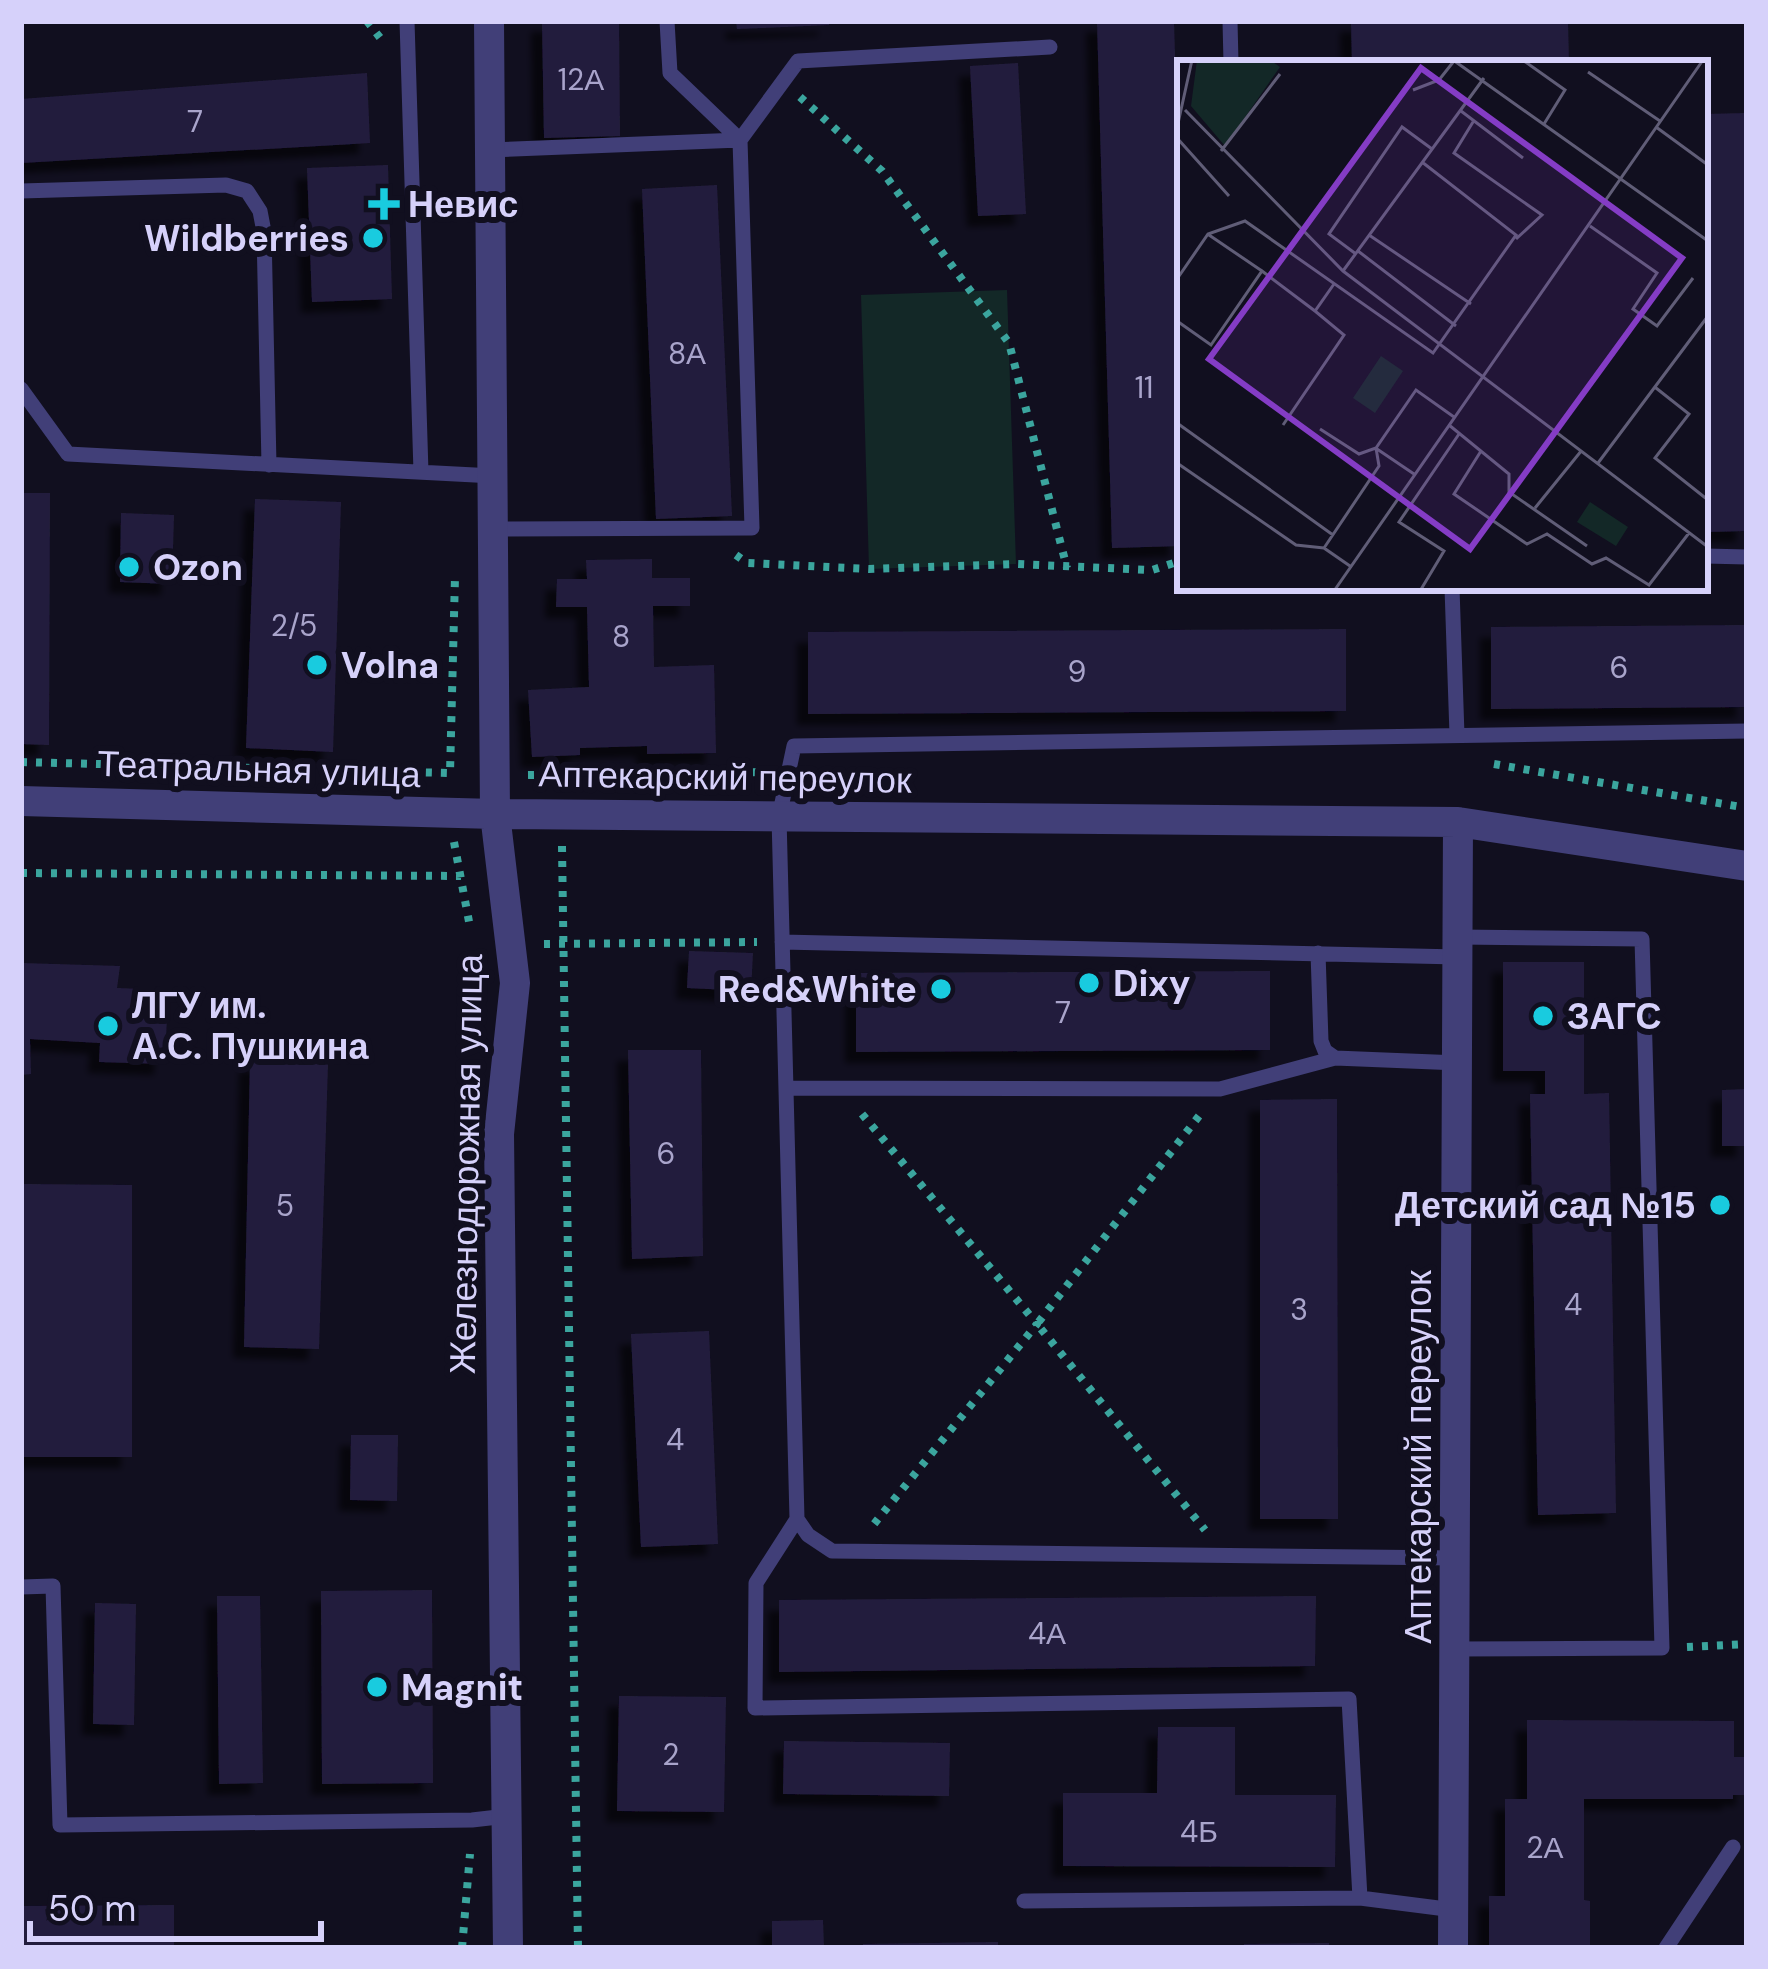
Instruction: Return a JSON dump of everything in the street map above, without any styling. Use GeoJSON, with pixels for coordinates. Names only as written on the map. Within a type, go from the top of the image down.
{"type":"FeatureCollection","features":[{"type":"Feature","properties":{"kind":"street","name":"Железнодорожная улица"},"geometry":{"type":"LineString","coordinates":[[489,21],[495,814],[514,983],[499,1134],[508,1948]]}},
{"type":"Feature","properties":{"kind":"street","name":"Театральная улица"},"geometry":{"type":"LineString","coordinates":[[21,801],[495,814]]}},
{"type":"Feature","properties":{"kind":"street","name":"Аптекарский переулок"},"geometry":{"type":"LineString","coordinates":[[495,814],[1458,822],[1747,866]]}},
{"type":"Feature","properties":{"kind":"street","name":"Аптекарский переулок"},"geometry":{"type":"LineString","coordinates":[[1453,1948],[1458,822]]}},
{"type":"Feature","properties":{"kind":"lane"},"geometry":{"type":"LineString","coordinates":[[407,21],[421,472]]}},
{"type":"Feature","properties":{"kind":"lane"},"geometry":{"type":"LineString","coordinates":[[667,21],[670,73],[740,140]]}},
{"type":"Feature","properties":{"kind":"lane"},"geometry":{"type":"LineString","coordinates":[[1230,21],[1231,60]]}},
{"type":"Feature","properties":{"kind":"lane"},"geometry":{"type":"LineString","coordinates":[[494,530],[752,528],[740,140],[798,61],[1050,46]]}},
{"type":"Feature","properties":{"kind":"lane"},"geometry":{"type":"LineString","coordinates":[[490,150],[740,140]]}},
{"type":"Feature","properties":{"kind":"lane"},"geometry":{"type":"LineString","coordinates":[[21,191],[226,185],[247,191],[260,211],[264,232],[269,465]]}},
{"type":"Feature","properties":{"kind":"lane"},"geometry":{"type":"LineString","coordinates":[[21,389],[68,454],[494,476]]}},
{"type":"Feature","properties":{"kind":"lane"},"geometry":{"type":"LineString","coordinates":[[1708,556],[1747,557]]}},
{"type":"Feature","properties":{"kind":"lane"},"geometry":{"type":"LineString","coordinates":[[1452,591],[1456,735]]}},
{"type":"Feature","properties":{"kind":"lane"},"geometry":{"type":"LineString","coordinates":[[1456,1558],[832,1551],[808,1535],[797,1519],[779,817],[794,746],[1747,731]]}},
{"type":"Feature","properties":{"kind":"lane"},"geometry":{"type":"LineString","coordinates":[[782,942],[1318,953],[1642,939],[1662,1648],[1456,1649]]}},
{"type":"Feature","properties":{"kind":"lane"},"geometry":{"type":"LineString","coordinates":[[1318,953],[1321,1041],[1335,1058]]}},
{"type":"Feature","properties":{"kind":"lane"},"geometry":{"type":"LineString","coordinates":[[786,1088],[1220,1089],[1335,1058],[1459,1063]]}},
{"type":"Feature","properties":{"kind":"lane"},"geometry":{"type":"LineString","coordinates":[[797,1519],[756,1583],[755,1708],[1348,1699],[1360,1898]]}},
{"type":"Feature","properties":{"kind":"lane"},"geometry":{"type":"LineString","coordinates":[[21,1587],[52,1586],[60,1825],[507,1816]]}},
{"type":"Feature","properties":{"kind":"lane"},"geometry":{"type":"LineString","coordinates":[[1666,1948],[1733,1847]]}},
{"type":"Feature","properties":{"kind":"lane"},"geometry":{"type":"LineString","coordinates":[[1024,1901],[1360,1898],[1454,1910]]}},
{"type":"Feature","properties":{"kind":"path"},"geometry":{"type":"LineString","coordinates":[[783,82],[882,172],[1009,344],[1067,568]]}},
{"type":"Feature","properties":{"kind":"path"},"geometry":{"type":"LineString","coordinates":[[698,528],[747,563],[1152,569],[1177,562]]}},
{"type":"Feature","properties":{"kind":"path"},"geometry":{"type":"LineString","coordinates":[[449,813],[455,566]]}},
{"type":"Feature","properties":{"kind":"path"},"geometry":{"type":"LineString","coordinates":[[21,762],[495,775],[789,772]]}},
{"type":"Feature","properties":{"kind":"path"},"geometry":{"type":"LineString","coordinates":[[1482,762],[1747,808]]}},
{"type":"Feature","properties":{"kind":"path"},"geometry":{"type":"LineString","coordinates":[[567,775],[562,814],[561,943],[578,1948]]}},
{"type":"Feature","properties":{"kind":"path"},"geometry":{"type":"LineString","coordinates":[[21,873],[461,876]]}},
{"type":"Feature","properties":{"kind":"path"},"geometry":{"type":"LineString","coordinates":[[561,943],[782,942]]}},
{"type":"Feature","properties":{"kind":"path"},"geometry":{"type":"LineString","coordinates":[[840,1088],[1225,1555]]}},
{"type":"Feature","properties":{"kind":"path"},"geometry":{"type":"LineString","coordinates":[[852,1551],[1220,1089]]}},
{"type":"Feature","properties":{"kind":"path"},"geometry":{"type":"LineString","coordinates":[[1662,1648],[1747,1644]]}},
{"type":"Feature","properties":{"kind":"green space"},"geometry":{"type":"Polygon","coordinates":[[[1007,290],[1016,564],[869,569],[861,295],[1007,290]]]}},
{"type":"Feature","properties":{"kind":"building"},"geometry":{"type":"Polygon","coordinates":[[[542,21],[619,21],[620,136],[544,138],[542,21]]]}},
{"type":"Feature","properties":{"kind":"building"},"geometry":{"type":"Polygon","coordinates":[[[736,21],[829,21],[829,25],[737,29],[736,21]]]}},
{"type":"Feature","properties":{"kind":"building"},"geometry":{"type":"Polygon","coordinates":[[[1097,21],[1174,21],[1177,546],[1112,548],[1097,21]]]}},
{"type":"Feature","properties":{"kind":"building"},"geometry":{"type":"Polygon","coordinates":[[[1351,21],[1568,21],[1569,60],[1352,60],[1351,21]]]}},
{"type":"Feature","properties":{"kind":"building"},"geometry":{"type":"Polygon","coordinates":[[[1018,63],[1026,214],[978,216],[970,66],[1018,63]]]}},
{"type":"Feature","properties":{"kind":"building"},"geometry":{"type":"Polygon","coordinates":[[[367,73],[370,143],[21,163],[21,99],[367,73]]]}},
{"type":"Feature","properties":{"kind":"building"},"geometry":{"type":"Polygon","coordinates":[[[1747,113],[1747,531],[1708,532],[1708,114],[1747,113]]]}},
{"type":"Feature","properties":{"kind":"building"},"geometry":{"type":"Polygon","coordinates":[[[388,165],[392,299],[312,302],[307,168],[388,165]]]}},
{"type":"Feature","properties":{"kind":"building"},"geometry":{"type":"Polygon","coordinates":[[[717,185],[732,516],[656,519],[642,189],[717,185]]]}},
{"type":"Feature","properties":{"kind":"building"},"geometry":{"type":"Polygon","coordinates":[[[21,493],[50,493],[49,745],[21,744],[21,493]]]}},
{"type":"Feature","properties":{"kind":"building"},"geometry":{"type":"Polygon","coordinates":[[[255,499],[341,502],[333,752],[246,748],[255,499]]]}},
{"type":"Feature","properties":{"kind":"building"},"geometry":{"type":"Polygon","coordinates":[[[121,513],[174,515],[172,584],[120,582],[121,513]]]}},
{"type":"Feature","properties":{"kind":"building"},"geometry":{"type":"Polygon","coordinates":[[[652,559],[652,578],[690,578],[690,606],[653,606],[654,667],[714,665],[716,753],[647,754],[647,746],[580,748],[580,755],[532,757],[528,690],[589,687],[587,607],[556,607],[557,579],[587,579],[586,560],[652,559]]]}},
{"type":"Feature","properties":{"kind":"building"},"geometry":{"type":"Polygon","coordinates":[[[1747,625],[1747,707],[1491,709],[1491,627],[1747,625]]]}},
{"type":"Feature","properties":{"kind":"building"},"geometry":{"type":"Polygon","coordinates":[[[1346,629],[1346,711],[808,714],[808,632],[1346,629]]]}},
{"type":"Feature","properties":{"kind":"building"},"geometry":{"type":"Polygon","coordinates":[[[689,951],[753,953],[751,991],[687,988],[689,951]]]}},
{"type":"Feature","properties":{"kind":"building"},"geometry":{"type":"Polygon","coordinates":[[[1503,962],[1584,962],[1584,1094],[1609,1093],[1616,1513],[1538,1515],[1530,1094],[1545,1094],[1545,1071],[1503,1071],[1503,962]]]}},
{"type":"Feature","properties":{"kind":"building"},"geometry":{"type":"Polygon","coordinates":[[[21,963],[120,966],[117,988],[168,990],[165,1064],[99,1062],[100,1043],[30,1039],[31,1074],[21,1075],[21,963]]]}},
{"type":"Feature","properties":{"kind":"building"},"geometry":{"type":"Polygon","coordinates":[[[1270,971],[1270,1050],[856,1052],[856,973],[1270,971]]]}},
{"type":"Feature","properties":{"kind":"building"},"geometry":{"type":"Polygon","coordinates":[[[628,1050],[701,1050],[703,1256],[632,1259],[628,1050]]]}},
{"type":"Feature","properties":{"kind":"building"},"geometry":{"type":"Polygon","coordinates":[[[250,1060],[328,1064],[319,1349],[244,1347],[250,1060]]]}},
{"type":"Feature","properties":{"kind":"building"},"geometry":{"type":"Polygon","coordinates":[[[1747,1089],[1747,1146],[1722,1146],[1722,1090],[1747,1089]]]}},
{"type":"Feature","properties":{"kind":"building"},"geometry":{"type":"Polygon","coordinates":[[[1337,1099],[1338,1519],[1260,1519],[1260,1100],[1337,1099]]]}},
{"type":"Feature","properties":{"kind":"building"},"geometry":{"type":"Polygon","coordinates":[[[21,1184],[132,1185],[132,1457],[21,1457],[21,1184]]]}},
{"type":"Feature","properties":{"kind":"building"},"geometry":{"type":"Polygon","coordinates":[[[709,1331],[718,1544],[641,1547],[631,1334],[709,1331]]]}},
{"type":"Feature","properties":{"kind":"building"},"geometry":{"type":"Polygon","coordinates":[[[351,1435],[398,1435],[397,1501],[350,1500],[351,1435]]]}},
{"type":"Feature","properties":{"kind":"building","name":"Magnit"},"geometry":{"type":"Polygon","coordinates":[[[432,1590],[433,1783],[322,1784],[321,1591],[432,1590]]]}},
{"type":"Feature","properties":{"kind":"building"},"geometry":{"type":"Polygon","coordinates":[[[217,1596],[260,1596],[263,1783],[219,1784],[217,1596]]]}},
{"type":"Feature","properties":{"kind":"building"},"geometry":{"type":"Polygon","coordinates":[[[1316,1596],[1315,1666],[779,1672],[779,1600],[1316,1596]]]}},
{"type":"Feature","properties":{"kind":"building"},"geometry":{"type":"Polygon","coordinates":[[[95,1603],[136,1604],[134,1725],[93,1724],[95,1603]]]}},
{"type":"Feature","properties":{"kind":"building"},"geometry":{"type":"Polygon","coordinates":[[[619,1696],[726,1697],[724,1812],[617,1811],[619,1696]]]}},
{"type":"Feature","properties":{"kind":"building"},"geometry":{"type":"Polygon","coordinates":[[[1527,1720],[1734,1721],[1734,1757],[1747,1757],[1747,1795],[1733,1795],[1733,1799],[1584,1799],[1584,1900],[1590,1901],[1590,1948],[1489,1948],[1489,1896],[1505,1896],[1505,1799],[1527,1799],[1527,1720]]]}},
{"type":"Feature","properties":{"kind":"building"},"geometry":{"type":"Polygon","coordinates":[[[1158,1727],[1235,1727],[1235,1795],[1336,1795],[1335,1867],[1063,1866],[1063,1793],[1157,1793],[1158,1727]]]}},
{"type":"Feature","properties":{"kind":"building"},"geometry":{"type":"Polygon","coordinates":[[[784,1741],[950,1743],[949,1796],[783,1794],[784,1741]]]}},
{"type":"Feature","properties":{"kind":"building"},"geometry":{"type":"Polygon","coordinates":[[[174,1905],[174,1948],[21,1948],[21,1906],[174,1905]]]}},
{"type":"Feature","properties":{"kind":"building"},"geometry":{"type":"Polygon","coordinates":[[[823,1920],[824,1948],[772,1948],[772,1921],[823,1920]]]}},
{"type":"Feature","properties":{"kind":"building"},"geometry":{"type":"Polygon","coordinates":[[[998,1942],[998,1948],[863,1948],[863,1944],[998,1942]]]}},
{"type":"Feature","properties":{"kind":"building"},"geometry":{"type":"Polygon","coordinates":[[[1329,1943],[1329,1948],[1244,1948],[1244,1944],[1329,1943]]]}},
{"type":"Feature","properties":{"kind":"place","name":"Невис"},"geometry":{"type":"Point","coordinates":[384,204]}},
{"type":"Feature","properties":{"kind":"place","name":"Wildberries"},"geometry":{"type":"Point","coordinates":[373,238]}},
{"type":"Feature","properties":{"kind":"place","name":"Ozon"},"geometry":{"type":"Point","coordinates":[129,567]}},
{"type":"Feature","properties":{"kind":"place","name":"Volna"},"geometry":{"type":"Point","coordinates":[317,665]}},
{"type":"Feature","properties":{"kind":"place","name":"Dixy"},"geometry":{"type":"Point","coordinates":[1089,983]}},
{"type":"Feature","properties":{"kind":"place","name":"Red&White"},"geometry":{"type":"Point","coordinates":[941,989]}},
{"type":"Feature","properties":{"kind":"place","name":"ЗАГС"},"geometry":{"type":"Point","coordinates":[1543,1016]}},
{"type":"Feature","properties":{"kind":"place","name":"ЛГУ им. А.С. Пушкина"},"geometry":{"type":"Point","coordinates":[108,1026]}},
{"type":"Feature","properties":{"kind":"place","name":"Детский сад №15"},"geometry":{"type":"Point","coordinates":[1720,1205]}},
{"type":"Feature","properties":{"kind":"place","name":"Magnit"},"geometry":{"type":"Point","coordinates":[377,1687]}}]}
